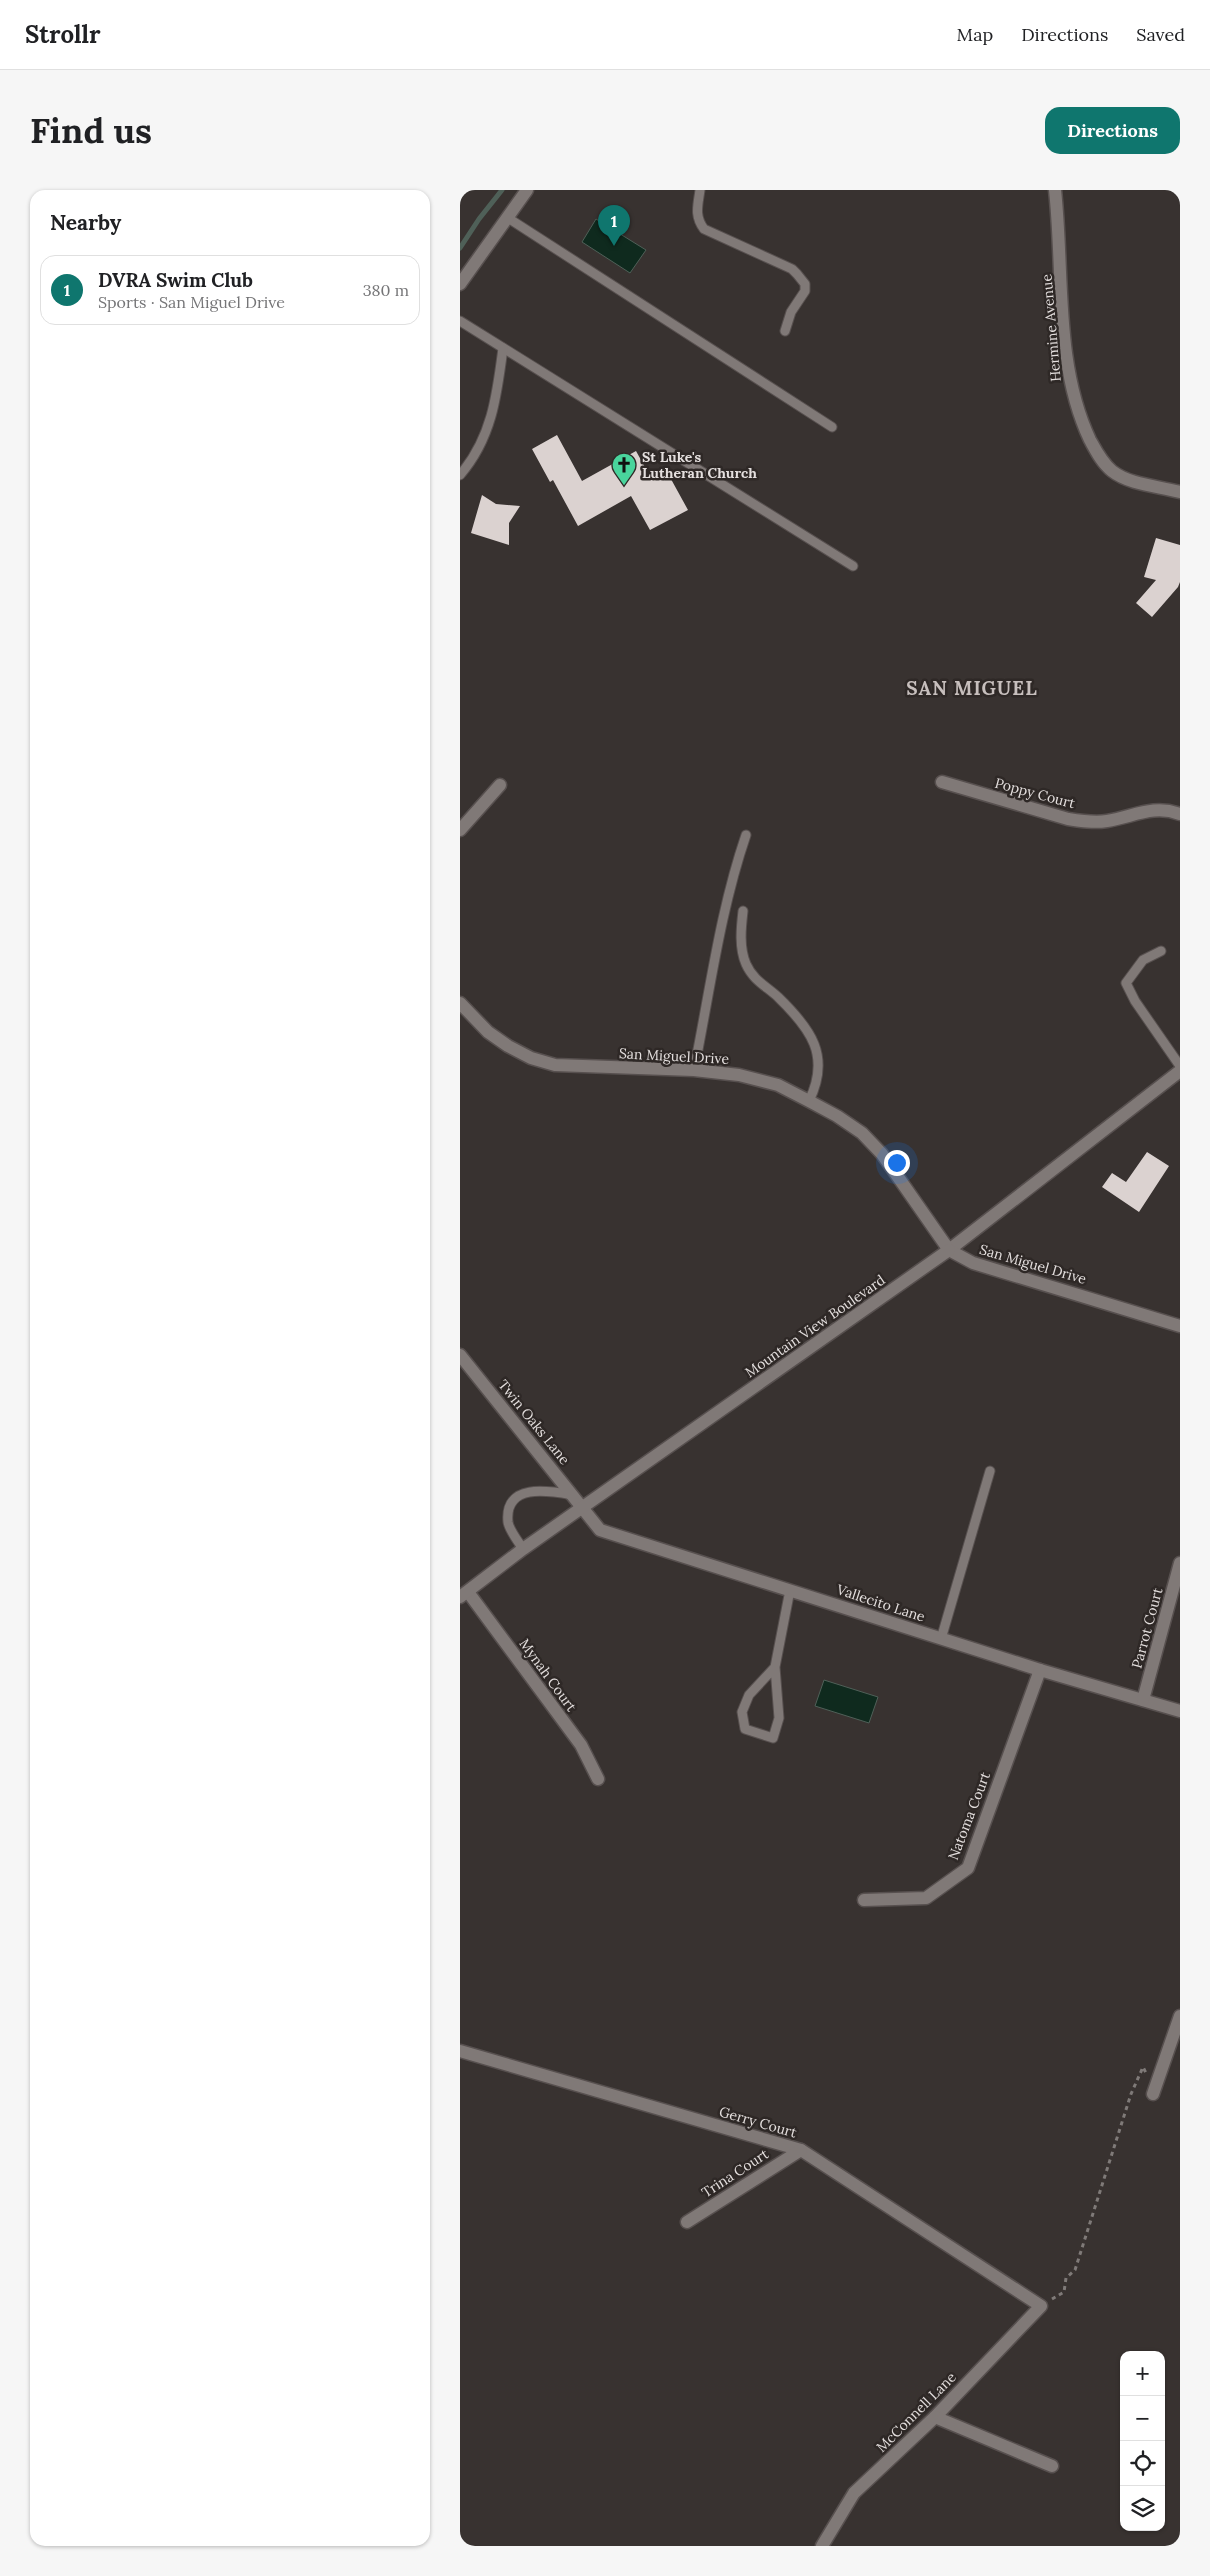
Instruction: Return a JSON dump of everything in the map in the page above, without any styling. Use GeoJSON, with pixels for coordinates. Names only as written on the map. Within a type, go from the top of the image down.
{"type":"FeatureCollection","features":[{"type":"Feature","properties":{"kind":"street"},"geometry":{"type":"LineString","coordinates":[[460,284],[527,190]]}},
{"type":"Feature","properties":{"kind":"street","name":"Hermine Avenue"},"geometry":{"type":"LineString","coordinates":[[1055,190],[1067,369],[1079,416],[1098,456],[1111,470],[1126,479],[1180,492]]}},
{"type":"Feature","properties":{"kind":"street","name":"Poppy Court"},"geometry":{"type":"LineString","coordinates":[[942,782],[1068,819],[1088,822],[1108,821],[1156,810],[1180,814]]}},
{"type":"Feature","properties":{"kind":"street"},"geometry":{"type":"LineString","coordinates":[[460,830],[500,785]]}},
{"type":"Feature","properties":{"kind":"street","name":"San Miguel Drive"},"geometry":{"type":"LineString","coordinates":[[460,1003],[488,1032],[508,1046],[539,1060],[555,1064],[588,1067],[694,1070],[739,1076],[778,1086],[837,1116],[862,1134],[882,1154],[949,1250],[973,1263],[1180,1326]]}},
{"type":"Feature","properties":{"kind":"street","name":"Mountain View Boulevard"},"geometry":{"type":"LineString","coordinates":[[464,1594],[522,1549],[949,1250],[1180,1071]]}},
{"type":"Feature","properties":{"kind":"street","name":"Twin Oaks Lane"},"geometry":{"type":"LineString","coordinates":[[460,1355],[583,1508]]}},
{"type":"Feature","properties":{"kind":"street","name":"Vallecito Lane"},"geometry":{"type":"LineString","coordinates":[[583,1508],[600,1530],[1040,1670],[1180,1711]]}},
{"type":"Feature","properties":{"kind":"street","name":"Parrot Court"},"geometry":{"type":"LineString","coordinates":[[1143,1700],[1180,1563]]}},
{"type":"Feature","properties":{"kind":"street","name":"Mynah Court"},"geometry":{"type":"LineString","coordinates":[[464,1594],[581,1745],[598,1780]]}},
{"type":"Feature","properties":{"kind":"street","name":"Natoma Court"},"geometry":{"type":"LineString","coordinates":[[864,1900],[926,1898],[968,1868],[1040,1670]]}},
{"type":"Feature","properties":{"kind":"street"},"geometry":{"type":"LineString","coordinates":[[1153,2094],[1180,2016]]}},
{"type":"Feature","properties":{"kind":"street","name":"Gerry Court"},"geometry":{"type":"LineString","coordinates":[[460,2051],[800,2150],[1040,2306]]}},
{"type":"Feature","properties":{"kind":"street","name":"Trina Court"},"geometry":{"type":"LineString","coordinates":[[686,2222],[800,2150]]}},
{"type":"Feature","properties":{"kind":"street","name":"McConnell Lane"},"geometry":{"type":"LineString","coordinates":[[822,2546],[854,2493],[935,2417],[1040,2306]]}},
{"type":"Feature","properties":{"kind":"street"},"geometry":{"type":"LineString","coordinates":[[935,2417],[1052,2466]]}},
{"type":"Feature","properties":{"kind":"lane"},"geometry":{"type":"LineString","coordinates":[[700,190],[696,213],[698,222],[704,229],[792,269],[804,284],[805,291],[791,312],[786,330]]}},
{"type":"Feature","properties":{"kind":"lane"},"geometry":{"type":"LineString","coordinates":[[508,218],[832,427]]}},
{"type":"Feature","properties":{"kind":"lane"},"geometry":{"type":"LineString","coordinates":[[460,321],[854,566]]}},
{"type":"Feature","properties":{"kind":"lane"},"geometry":{"type":"LineString","coordinates":[[460,475],[477,452],[488,428],[496,403],[503,348]]}},
{"type":"Feature","properties":{"kind":"lane"},"geometry":{"type":"LineString","coordinates":[[694,1070],[724,915],[734,871],[746,835]]}},
{"type":"Feature","properties":{"kind":"lane"},"geometry":{"type":"LineString","coordinates":[[743,911],[741,932],[746,965],[756,980],[782,1002],[800,1021],[813,1041],[818,1056],[819,1082],[809,1101]]}},
{"type":"Feature","properties":{"kind":"lane"},"geometry":{"type":"LineString","coordinates":[[1161,951],[1143,960],[1126,983],[1135,1001],[1180,1066]]}},
{"type":"Feature","properties":{"kind":"lane"},"geometry":{"type":"LineString","coordinates":[[941,1639],[990,1471]]}},
{"type":"Feature","properties":{"kind":"lane"},"geometry":{"type":"LineString","coordinates":[[522,1549],[508,1523],[509,1510],[516,1498],[526,1492],[541,1491],[574,1495]]}},
{"type":"Feature","properties":{"kind":"lane"},"geometry":{"type":"LineString","coordinates":[[775,1667],[749,1695],[742,1712],[745,1729],[773,1738],[779,1718],[775,1667],[790,1590]]}},
{"type":"Feature","properties":{"kind":"path"},"geometry":{"type":"LineString","coordinates":[[1040,2306],[1064,2292],[1066,2278],[1075,2270],[1131,2094],[1143,2067],[1146,2074]]}},
{"type":"Feature","properties":{"kind":"shaded area"},"geometry":{"type":"Polygon","coordinates":[[[596,219],[646,250],[630,273],[582,242],[596,219]]]}},
{"type":"Feature","properties":{"kind":"shaded area"},"geometry":{"type":"Polygon","coordinates":[[[824,1680],[878,1697],[869,1723],[815,1706],[824,1680]]]}},
{"type":"Feature","properties":{"kind":"building","name":"St Luke's Lutheran Church"},"geometry":{"type":"Polygon","coordinates":[[[557,435],[582,481],[636,451],[651,478],[666,470],[688,510],[650,530],[631,496],[578,526],[553,480],[550,482],[532,449],[557,435]]]}},
{"type":"Feature","properties":{"kind":"building"},"geometry":{"type":"Polygon","coordinates":[[[482,495],[496,504],[520,506],[509,523],[509,545],[471,533],[482,495]]]}},
{"type":"Feature","properties":{"kind":"building"},"geometry":{"type":"Polygon","coordinates":[[[1156,538],[1180,545],[1180,582],[1178,587],[1152,617],[1136,603],[1156,580],[1144,577],[1156,538]]]}},
{"type":"Feature","properties":{"kind":"building"},"geometry":{"type":"Polygon","coordinates":[[[1147,1152],[1169,1166],[1139,1212],[1102,1187],[1112,1173],[1126,1182],[1147,1152]]]}},
{"type":"Feature","properties":{"kind":"waterway"},"geometry":{"type":"LineString","coordinates":[[460,248],[479,219],[502,190]]}},
{"type":"Feature","properties":{"kind":"place","name":"DVRA Swim Club"},"geometry":{"type":"Point","coordinates":[614,246]}},
{"type":"Feature","properties":{"kind":"place","name":"St Luke's Lutheran Church"},"geometry":{"type":"Point","coordinates":[624,486]}},
{"type":"Feature","properties":{"kind":"district","name":"SAN MIGUEL"},"geometry":{"type":"Point","coordinates":[972,688]}}]}
